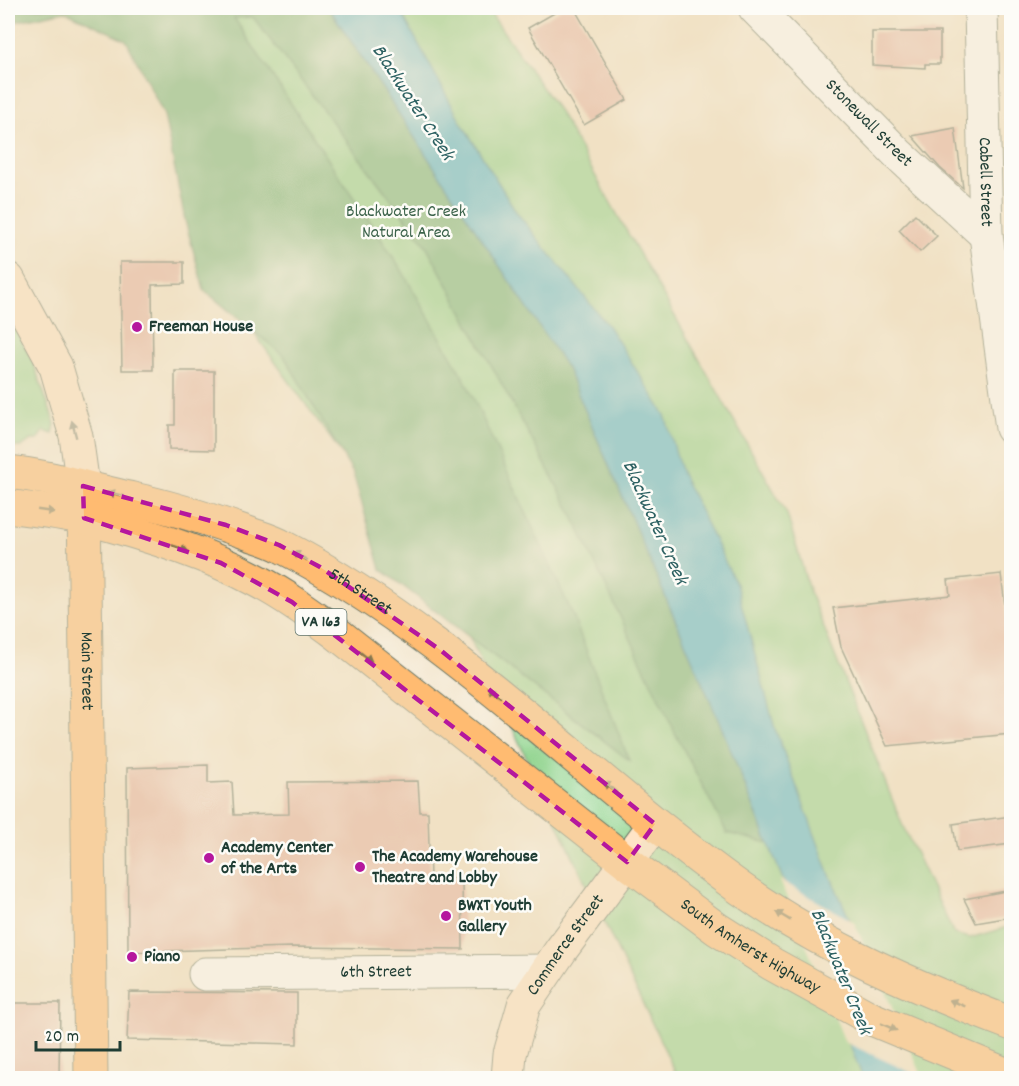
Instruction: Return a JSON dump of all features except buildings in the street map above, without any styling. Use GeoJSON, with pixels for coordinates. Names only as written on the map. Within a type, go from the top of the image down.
{"type":"FeatureCollection","features":[{"type":"Feature","properties":{"kind":"main road","name":"5th Street"},"geometry":{"type":"LineString","coordinates":[[8,472],[42,477],[84,502],[181,548],[221,563],[283,596],[344,639],[627,862]]}},
{"type":"Feature","properties":{"kind":"main road","name":"5th Street"},"geometry":{"type":"LineString","coordinates":[[8,506],[148,501],[279,544],[374,600],[540,728],[655,824]]}},
{"type":"Feature","properties":{"kind":"main road","name":"Main Street"},"geometry":{"type":"LineString","coordinates":[[84,502],[91,1078]]}},
{"type":"Feature","properties":{"kind":"main road"},"geometry":{"type":"LineString","coordinates":[[655,824],[741,889],[813,934],[900,979],[1011,1024]]}},
{"type":"Feature","properties":{"kind":"main road","name":"South Amherst Highway"},"geometry":{"type":"LineString","coordinates":[[627,862],[717,929],[818,991],[872,1019],[1011,1077]]}},
{"type":"Feature","properties":{"kind":"street","name":"Stonewall Street"},"geometry":{"type":"LineString","coordinates":[[755,8],[899,155],[986,235]]}},
{"type":"Feature","properties":{"kind":"street","name":"Cabell Street"},"geometry":{"type":"LineString","coordinates":[[981,8],[982,87],[998,124],[986,235],[1011,428]]}},
{"type":"Feature","properties":{"kind":"street","name":"Main Street"},"geometry":{"type":"LineString","coordinates":[[8,279],[56,367],[76,436],[84,502]]}},
{"type":"Feature","properties":{"kind":"street","name":"Commerce Street"},"geometry":{"type":"LineString","coordinates":[[508,1078],[510,1054],[524,1005],[546,971],[655,824]]}},
{"type":"Feature","properties":{"kind":"street","name":"6th Street"},"geometry":{"type":"LineString","coordinates":[[205,974],[546,971]]}},
{"type":"Feature","properties":{"kind":"highlighted area"},"geometry":{"type":"Polygon","coordinates":[[[83,486],[226,525],[279,545],[320,567],[439,649],[655,824],[627,862],[292,602],[221,563],[84,518],[83,486]]]}},
{"type":"Feature","properties":{"kind":"green space"},"geometry":{"type":"Polygon","coordinates":[[[8,8],[329,8],[567,368],[721,726],[768,843],[727,833],[675,733],[569,508],[427,247],[253,17],[234,18],[401,269],[466,382],[571,611],[629,760],[381,569],[353,473],[284,356],[204,290],[185,220],[164,115],[126,40],[65,11],[8,23],[8,8]]]}},
{"type":"Feature","properties":{"kind":"green space","name":"Blackwater Creek Natural Area"},"geometry":{"type":"Polygon","coordinates":[[[107,8],[487,8],[558,110],[787,514],[810,593],[902,824],[954,934],[970,938],[1011,926],[1011,1078],[678,1078],[459,615],[233,304],[213,141],[107,8]]]}},
{"type":"Feature","properties":{"kind":"green space"},"geometry":{"type":"Polygon","coordinates":[[[8,314],[33,362],[55,424],[53,434],[44,431],[38,440],[31,440],[21,447],[8,446],[8,314]]]}},
{"type":"Feature","properties":{"kind":"water","name":"Blackwater Creek"},"geometry":{"type":"Polygon","coordinates":[[[329,8],[399,8],[461,122],[517,213],[609,327],[665,415],[682,474],[736,584],[775,729],[830,875],[920,1078],[863,1078],[721,726],[567,368],[329,8]]]}},
{"type":"Feature","properties":{"kind":"pier"},"geometry":{"type":"Polygon","coordinates":[[[780,880],[854,922],[923,1078],[845,1042],[780,880]]]}},
{"type":"Feature","properties":{"kind":"place","name":"Freeman House"},"geometry":{"type":"Point","coordinates":[137,327]}},
{"type":"Feature","properties":{"kind":"place","name":"Academy Center of the Arts"},"geometry":{"type":"Point","coordinates":[209,858]}},
{"type":"Feature","properties":{"kind":"place","name":"The Academy Warehouse Theatre and Lobby"},"geometry":{"type":"Point","coordinates":[360,867]}},
{"type":"Feature","properties":{"kind":"place","name":"BWXT Youth Gallery"},"geometry":{"type":"Point","coordinates":[446,916]}},
{"type":"Feature","properties":{"kind":"place","name":"Piano"},"geometry":{"type":"Point","coordinates":[132,957]}}]}
